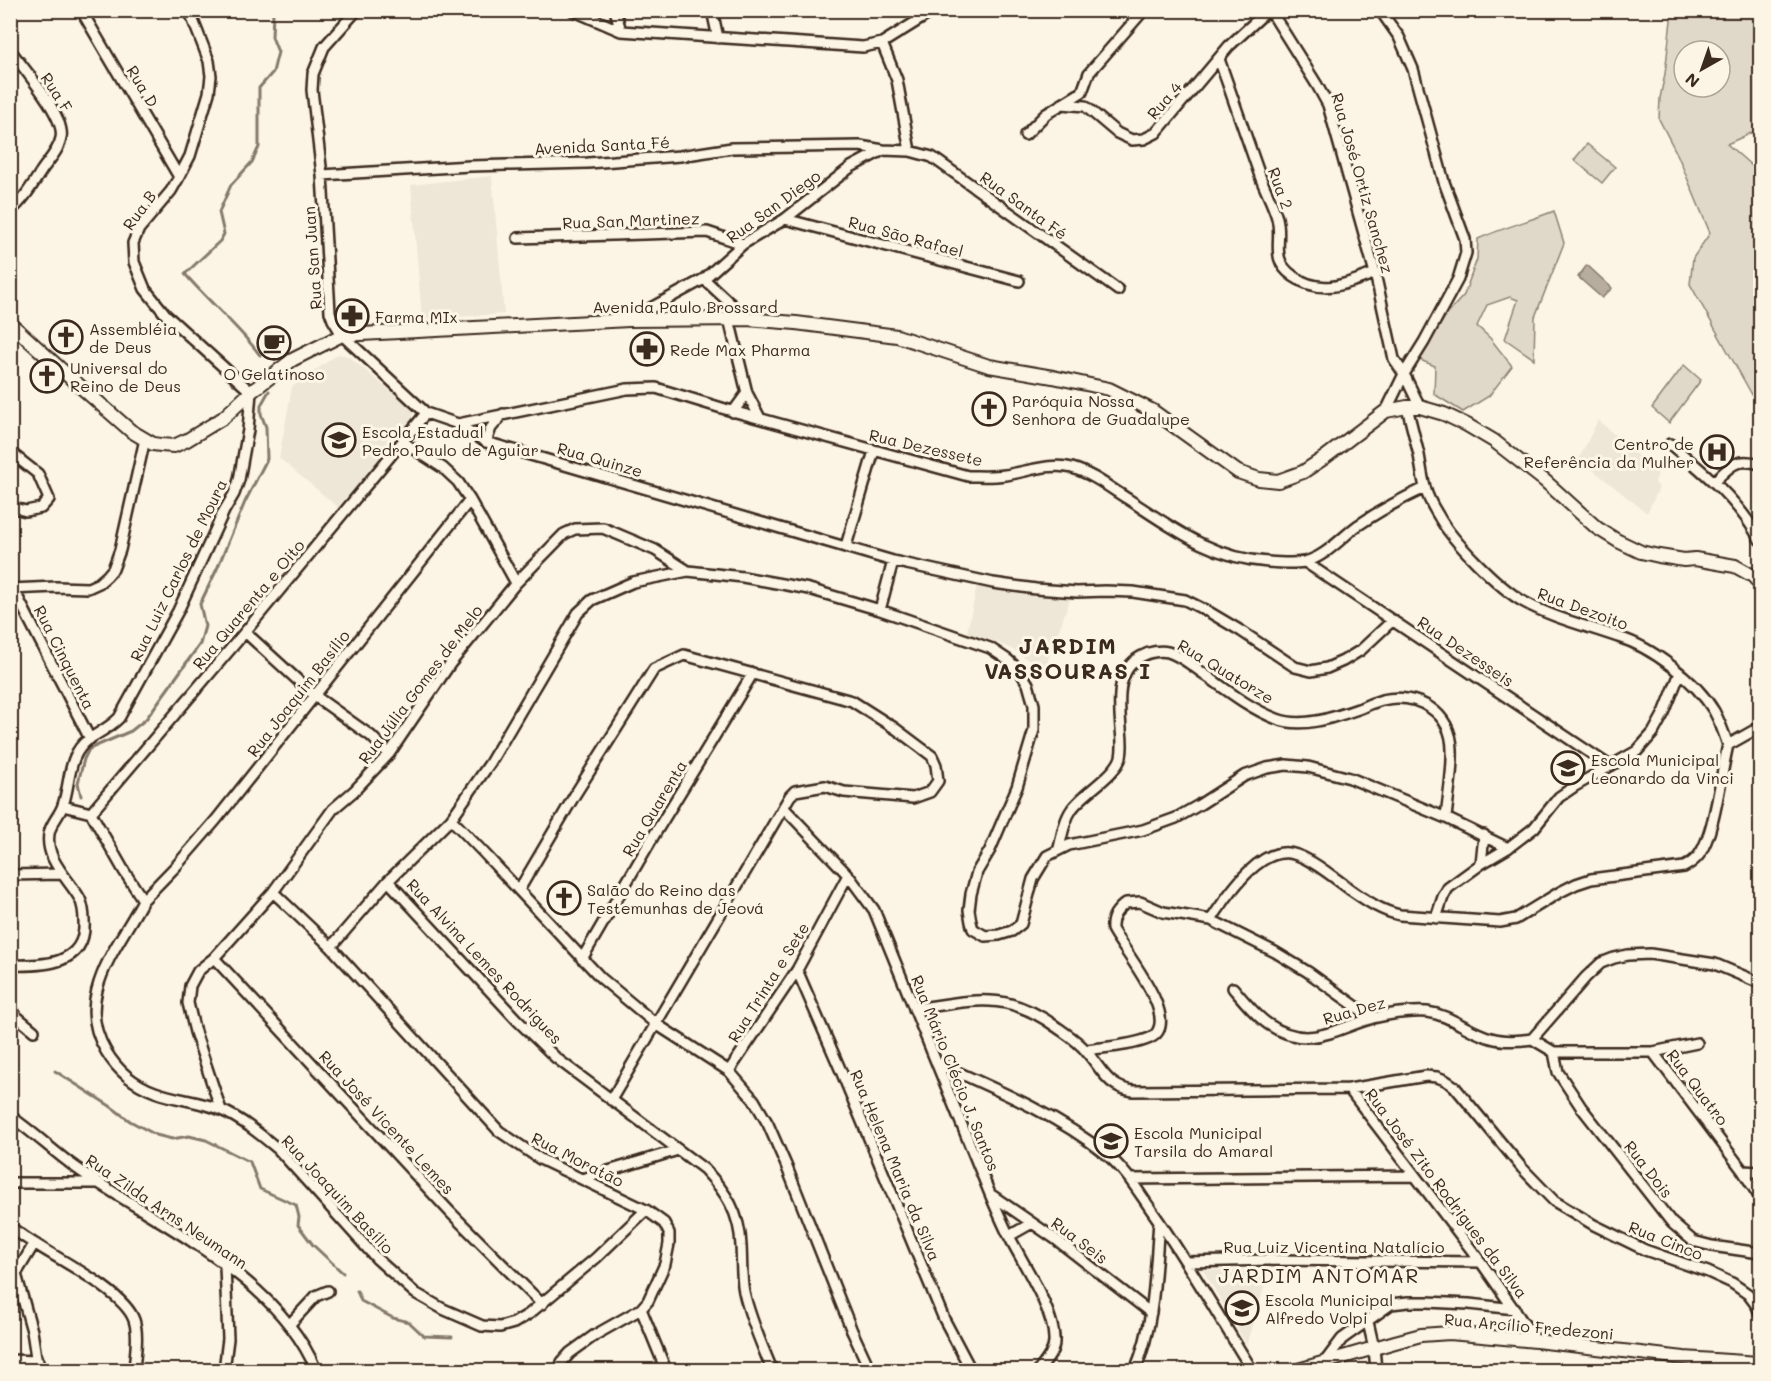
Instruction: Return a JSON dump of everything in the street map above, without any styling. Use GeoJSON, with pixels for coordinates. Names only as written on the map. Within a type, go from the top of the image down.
{"type":"FeatureCollection","features":[{"type":"Feature","properties":{"kind":"main road","name":"Avenida Paulo Brossard"},"geometry":{"type":"LineString","coordinates":[[10,323],[131,431],[153,444],[174,446],[223,418],[251,392],[292,360],[342,335],[629,320],[747,319],[897,336],[989,366],[1109,389],[1153,411],[1238,472],[1259,479],[1278,481],[1303,472],[1386,411],[1413,407],[1444,414],[1494,441],[1545,481],[1597,528],[1618,541],[1641,552],[1659,556],[1735,566],[1753,576],[1761,584]]}},
{"type":"Feature","properties":{"kind":"main road","name":"Rua Arcílio Fredezoni"},"geometry":{"type":"LineString","coordinates":[[1298,1371],[1421,1335],[1450,1333],[1684,1358],[1760,1363]]}},
{"type":"Feature","properties":{"kind":"street","name":"Rua D"},"geometry":{"type":"LineString","coordinates":[[81,10],[179,177]]}},
{"type":"Feature","properties":{"kind":"street","name":"Rua B"},"geometry":{"type":"LineString","coordinates":[[189,10],[209,61],[211,76],[209,93],[190,156],[171,191],[139,229],[133,243],[134,262],[145,289],[166,315],[251,392]]}},
{"type":"Feature","properties":{"kind":"street","name":"Rua San Juan"},"geometry":{"type":"LineString","coordinates":[[342,335],[330,312],[322,175],[312,90],[313,74],[324,47],[357,10]]}},
{"type":"Feature","properties":{"kind":"street"},"geometry":{"type":"LineString","coordinates":[[572,10],[621,31],[863,47],[882,43],[934,10]]}},
{"type":"Feature","properties":{"kind":"street"},"geometry":{"type":"LineString","coordinates":[[615,10],[621,31]]}},
{"type":"Feature","properties":{"kind":"street"},"geometry":{"type":"LineString","coordinates":[[712,10],[718,38]]}},
{"type":"Feature","properties":{"kind":"street"},"geometry":{"type":"LineString","coordinates":[[1025,135],[1046,114],[1082,92],[1089,73],[1144,10]]}},
{"type":"Feature","properties":{"kind":"street","name":"Rua 4"},"geometry":{"type":"LineString","coordinates":[[1062,104],[1085,106],[1117,133],[1132,140],[1144,140],[1156,133],[1229,46],[1269,10]]}},
{"type":"Feature","properties":{"kind":"street","name":"Rua José Ortiz Sanchez"},"geometry":{"type":"LineString","coordinates":[[1269,10],[1328,105],[1375,273],[1394,359],[1404,374],[1413,407]]}},
{"type":"Feature","properties":{"kind":"street"},"geometry":{"type":"LineString","coordinates":[[1380,10],[1399,37],[1413,69],[1444,182],[1465,239],[1466,254],[1458,279],[1404,374],[1386,411]]}},
{"type":"Feature","properties":{"kind":"street"},"geometry":{"type":"LineString","coordinates":[[882,43],[897,80],[910,151],[883,150]]}},
{"type":"Feature","properties":{"kind":"street","name":"Rua F"},"geometry":{"type":"LineString","coordinates":[[10,51],[54,110],[62,135],[59,146],[24,197],[10,211]]}},
{"type":"Feature","properties":{"kind":"street","name":"Rua 2"},"geometry":{"type":"LineString","coordinates":[[1219,59],[1276,217],[1279,229],[1277,257],[1283,267],[1293,276],[1312,285],[1328,287],[1342,286],[1375,273]]}},
{"type":"Feature","properties":{"kind":"street","name":"Avenida Santa Fé"},"geometry":{"type":"LineString","coordinates":[[322,175],[470,166],[588,163],[680,156],[732,148],[860,146],[883,150]]}},
{"type":"Feature","properties":{"kind":"street","name":"Rua San Diego"},"geometry":{"type":"LineString","coordinates":[[629,320],[704,279],[743,244],[785,219],[851,167],[883,150]]}},
{"type":"Feature","properties":{"kind":"street","name":"Rua Santa Fé"},"geometry":{"type":"LineString","coordinates":[[910,151],[932,157],[1118,290]]}},
{"type":"Feature","properties":{"kind":"street","name":"Rua São Rafael"},"geometry":{"type":"LineString","coordinates":[[785,219],[1019,281]]}},
{"type":"Feature","properties":{"kind":"street","name":"Rua San Martinez"},"geometry":{"type":"LineString","coordinates":[[518,238],[707,232],[743,244]]}},
{"type":"Feature","properties":{"kind":"street"},"geometry":{"type":"LineString","coordinates":[[704,279],[747,319]]}},
{"type":"Feature","properties":{"kind":"street"},"geometry":{"type":"LineString","coordinates":[[729,319],[747,393],[760,418]]}},
{"type":"Feature","properties":{"kind":"street","name":"Rua Quinze"},"geometry":{"type":"LineString","coordinates":[[342,335],[426,413],[458,424],[486,442],[893,561],[1036,589],[1133,592],[1185,600],[1241,631],[1295,667],[1311,671],[1327,668],[1361,650],[1393,620]]}},
{"type":"Feature","properties":{"kind":"street","name":"Rua Dezessete"},"geometry":{"type":"LineString","coordinates":[[458,424],[627,389],[656,388],[733,412],[968,476],[1002,476],[1053,466],[1068,467],[1082,471],[1100,481],[1207,548],[1248,561],[1284,564],[1305,562],[1318,556],[1398,500],[1425,488]]}},
{"type":"Feature","properties":{"kind":"street","name":"Rua Luiz Carlos de Moura"},"geometry":{"type":"LineString","coordinates":[[10,965],[54,963],[65,959],[81,947],[85,933],[81,901],[61,874],[52,854],[49,833],[63,806],[72,761],[80,747],[111,726],[125,709],[178,611],[234,494],[239,480],[248,430],[251,392]]}},
{"type":"Feature","properties":{"kind":"street"},"geometry":{"type":"LineString","coordinates":[[733,412],[747,393]]}},
{"type":"Feature","properties":{"kind":"street","name":"Rua Dezoito"},"geometry":{"type":"LineString","coordinates":[[1413,407],[1425,488],[1438,516],[1450,533],[1500,584],[1524,602],[1620,637],[1645,648],[1664,660],[1703,697],[1713,710],[1728,745]]}},
{"type":"Feature","properties":{"kind":"street","name":"Rua Quarenta e Oito"},"geometry":{"type":"LineString","coordinates":[[91,813],[245,632],[426,413]]}},
{"type":"Feature","properties":{"kind":"street"},"geometry":{"type":"LineString","coordinates":[[486,442],[491,428],[503,414]]}},
{"type":"Feature","properties":{"kind":"street"},"geometry":{"type":"LineString","coordinates":[[12,589],[88,588],[107,576],[113,569],[120,550],[145,439]]}},
{"type":"Feature","properties":{"kind":"street"},"geometry":{"type":"LineString","coordinates":[[403,442],[443,468],[458,482],[516,583]]}},
{"type":"Feature","properties":{"kind":"street"},"geometry":{"type":"LineString","coordinates":[[1670,444],[1714,482],[1738,507],[1761,540]]}},
{"type":"Feature","properties":{"kind":"street"},"geometry":{"type":"LineString","coordinates":[[846,546],[874,451]]}},
{"type":"Feature","properties":{"kind":"street"},"geometry":{"type":"LineString","coordinates":[[10,452],[38,474],[49,499],[41,508],[26,511],[10,507]]}},
{"type":"Feature","properties":{"kind":"street"},"geometry":{"type":"LineString","coordinates":[[1714,482],[1731,465],[1741,462],[1761,464]]}},
{"type":"Feature","properties":{"kind":"street","name":"Rua Joaquim Basílio"},"geometry":{"type":"LineString","coordinates":[[470,500],[216,820],[143,900],[109,959],[96,991],[95,1026],[99,1039],[116,1065],[135,1081],[152,1091],[221,1110],[249,1126],[278,1149],[377,1259],[415,1293],[443,1309],[482,1326],[500,1327],[514,1323],[529,1314],[596,1258],[646,1210]]}},
{"type":"Feature","properties":{"kind":"street","name":"Rua Júlia Gomes de Melo"},"geometry":{"type":"LineString","coordinates":[[221,1110],[195,1032],[188,1003],[190,986],[198,971],[214,958],[273,892],[333,809],[354,791],[389,754],[450,664],[516,583],[564,534],[575,529],[603,528],[655,550],[688,571],[743,577],[809,589],[880,609],[990,648],[1020,671],[1028,684],[1034,705],[1034,730],[1017,787],[990,850],[977,872],[969,910],[973,928],[985,936],[999,935],[1017,928],[1021,924],[1033,879],[1047,856],[1059,848]]}},
{"type":"Feature","properties":{"kind":"street"},"geometry":{"type":"LineString","coordinates":[[880,609],[893,561]]}},
{"type":"Feature","properties":{"kind":"street","name":"Rua Dezesseis"},"geometry":{"type":"LineString","coordinates":[[1305,562],[1610,766]]}},
{"type":"Feature","properties":{"kind":"street"},"geometry":{"type":"LineString","coordinates":[[331,947],[388,881],[451,819],[490,763],[578,613],[592,600],[624,585],[688,571]]}},
{"type":"Feature","properties":{"kind":"street","name":"Rua Cinquenta"},"geometry":{"type":"LineString","coordinates":[[12,589],[90,739]]}},
{"type":"Feature","properties":{"kind":"street"},"geometry":{"type":"LineString","coordinates":[[245,632],[315,696],[371,736],[389,754]]}},
{"type":"Feature","properties":{"kind":"street","name":"Rua Quatorze"},"geometry":{"type":"LineString","coordinates":[[1059,848],[1071,810],[1114,769],[1121,758],[1119,710],[1124,674],[1131,664],[1143,655],[1156,651],[1168,652],[1182,658],[1236,698],[1276,719],[1291,723],[1325,719],[1383,700],[1405,699],[1423,703],[1440,714],[1447,726],[1452,749],[1446,818]]}},
{"type":"Feature","properties":{"kind":"street"},"geometry":{"type":"LineString","coordinates":[[519,890],[576,793],[654,669],[684,655],[852,701],[924,748],[932,756],[936,765],[938,781],[930,792],[913,798],[844,792],[825,786],[795,791],[790,796],[611,1100]]}},
{"type":"Feature","properties":{"kind":"street","name":"Rua Quarenta"},"geometry":{"type":"LineString","coordinates":[[582,959],[753,673]]}},
{"type":"Feature","properties":{"kind":"street"},"geometry":{"type":"LineString","coordinates":[[1436,918],[1448,888],[1534,828],[1559,797],[1637,751],[1653,733],[1680,674]]}},
{"type":"Feature","properties":{"kind":"street"},"geometry":{"type":"LineString","coordinates":[[1211,920],[1226,897],[1259,861],[1272,854],[1283,852],[1295,854],[1312,863],[1372,905],[1386,912],[1500,922],[1516,919],[1575,884],[1591,879],[1684,867],[1699,855],[1706,843],[1728,745],[1761,727]]}},
{"type":"Feature","properties":{"kind":"street"},"geometry":{"type":"LineString","coordinates":[[1059,848],[1143,830],[1176,818],[1244,776],[1267,768],[1286,765],[1308,767],[1350,778],[1446,818],[1508,848]]}},
{"type":"Feature","properties":{"kind":"street"},"geometry":{"type":"LineString","coordinates":[[63,806],[91,813],[124,872],[143,900]]}},
{"type":"Feature","properties":{"kind":"street","name":"Rua Mário Clécio J. Santos"},"geometry":{"type":"LineString","coordinates":[[784,808],[848,875],[874,910],[990,1194],[1039,1291],[1051,1322],[1054,1342],[1051,1354],[1040,1371]]}},
{"type":"Feature","properties":{"kind":"street"},"geometry":{"type":"LineString","coordinates":[[451,819],[601,978],[656,1023],[729,1071],[754,1100],[768,1124],[786,1165],[870,1371]]}},
{"type":"Feature","properties":{"kind":"street"},"geometry":{"type":"LineString","coordinates":[[1481,864],[1484,835]]}},
{"type":"Feature","properties":{"kind":"street"},"geometry":{"type":"LineString","coordinates":[[10,875],[61,874]]}},
{"type":"Feature","properties":{"kind":"street","name":"Rua Trinta e Sete"},"geometry":{"type":"LineString","coordinates":[[729,1071],[797,970],[848,875]]}},
{"type":"Feature","properties":{"kind":"street","name":"Rua Alvina Lemes Rodrigues"},"geometry":{"type":"LineString","coordinates":[[388,881],[517,1020],[556,1058],[704,1169],[722,1188],[739,1226],[747,1304],[772,1371]]}},
{"type":"Feature","properties":{"kind":"street","name":"Rua Moratão"},"geometry":{"type":"LineString","coordinates":[[273,892],[331,947],[499,1131],[540,1159],[646,1210],[664,1223],[669,1233],[665,1264],[648,1301],[641,1308],[595,1335],[570,1353],[562,1362],[560,1371]]}},
{"type":"Feature","properties":{"kind":"street"},"geometry":{"type":"LineString","coordinates":[[1086,1050],[1151,1037],[1158,1028],[1159,1009],[1154,996],[1112,929],[1114,915],[1126,903],[1140,902],[1163,912],[1211,920],[1308,972],[1372,1018]]}},
{"type":"Feature","properties":{"kind":"street"},"geometry":{"type":"LineString","coordinates":[[1697,1043],[1653,1052],[1554,1052],[1532,1039],[1586,977],[1601,963],[1614,958],[1650,954],[1714,964],[1761,983]]}},
{"type":"Feature","properties":{"kind":"street","name":"Rua José Vicente Lemes"},"geometry":{"type":"LineString","coordinates":[[214,958],[450,1212],[542,1304]]}},
{"type":"Feature","properties":{"kind":"street","name":"Rua Helena Maria da Silva"},"geometry":{"type":"LineString","coordinates":[[797,970],[944,1319],[971,1371]]}},
{"type":"Feature","properties":{"kind":"street","name":"Rua Dez"},"geometry":{"type":"LineString","coordinates":[[1233,988],[1267,1024],[1286,1034],[1304,1038],[1325,1035],[1372,1018],[1414,1013],[1439,1014],[1491,1038],[1508,1041],[1532,1039]]}},
{"type":"Feature","properties":{"kind":"street","name":"Rua José Zito Rodrigues da Silva"},"geometry":{"type":"LineString","coordinates":[[914,1010],[980,1000],[997,1001],[1028,1009],[1077,1041],[1116,1086],[1133,1091],[1349,1089],[1481,1262],[1536,1341]]}},
{"type":"Feature","properties":{"kind":"street"},"geometry":{"type":"LineString","coordinates":[[10,1005],[16,1016],[34,1031]]}},
{"type":"Feature","properties":{"kind":"street","name":"Rua Dois"},"geometry":{"type":"LineString","coordinates":[[1554,1052],[1558,1071],[1576,1100],[1672,1223],[1693,1242],[1761,1253]]}},
{"type":"Feature","properties":{"kind":"street","name":"Rua Quatro"},"geometry":{"type":"LineString","coordinates":[[1653,1052],[1761,1198]]}},
{"type":"Feature","properties":{"kind":"street"},"geometry":{"type":"LineString","coordinates":[[937,1063],[1056,1120],[1108,1155],[1130,1179],[1159,1221],[1252,1371]]}},
{"type":"Feature","properties":{"kind":"street","name":"Rua Cinco"},"geometry":{"type":"LineString","coordinates":[[1349,1089],[1426,1076],[1445,1080],[1454,1086],[1522,1168],[1554,1201],[1594,1225],[1645,1250],[1732,1283],[1748,1294],[1761,1314]]}},
{"type":"Feature","properties":{"kind":"street","name":"Rua Zilda Arns Neumann"},"geometry":{"type":"LineString","coordinates":[[10,1116],[75,1167],[179,1234],[259,1293],[304,1345],[316,1371]]}},
{"type":"Feature","properties":{"kind":"street"},"geometry":{"type":"LineString","coordinates":[[582,1179],[678,1150]]}},
{"type":"Feature","properties":{"kind":"street"},"geometry":{"type":"LineString","coordinates":[[1743,1171],[1761,1172]]}},
{"type":"Feature","properties":{"kind":"street"},"geometry":{"type":"LineString","coordinates":[[1130,1179],[1415,1176]]}},
{"type":"Feature","properties":{"kind":"street"},"geometry":{"type":"LineString","coordinates":[[10,1183],[100,1184]]}},
{"type":"Feature","properties":{"kind":"street","name":"Rua Seis"},"geometry":{"type":"LineString","coordinates":[[990,1194],[1151,1313]]}},
{"type":"Feature","properties":{"kind":"street"},"geometry":{"type":"LineString","coordinates":[[1135,1371],[1145,1345],[1151,1313],[1159,1221]]}},
{"type":"Feature","properties":{"kind":"street"},"geometry":{"type":"LineString","coordinates":[[1010,1236],[1032,1223]]}},
{"type":"Feature","properties":{"kind":"street"},"geometry":{"type":"LineString","coordinates":[[10,1227],[87,1275],[126,1306],[134,1320],[137,1333],[134,1371]]}},
{"type":"Feature","properties":{"kind":"street"},"geometry":{"type":"LineString","coordinates":[[10,1360],[38,1366],[32,1331],[13,1274],[34,1244]]}},
{"type":"Feature","properties":{"kind":"street","name":"Rua Luiz Vicentina Natalício"},"geometry":{"type":"LineString","coordinates":[[1186,1262],[1271,1260],[1481,1262]]}},
{"type":"Feature","properties":{"kind":"street"},"geometry":{"type":"LineString","coordinates":[[224,1371],[228,1339],[228,1292],[225,1266]]}},
{"type":"Feature","properties":{"kind":"street"},"geometry":{"type":"LineString","coordinates":[[289,1325],[316,1296],[328,1291]]}},
{"type":"Feature","properties":{"kind":"street"},"geometry":{"type":"LineString","coordinates":[[1324,1363],[1342,1339],[1391,1304],[1408,1302],[1469,1304],[1515,1309]]}},
{"type":"Feature","properties":{"kind":"street"},"geometry":{"type":"LineString","coordinates":[[641,1308],[666,1371]]}},
{"type":"Feature","properties":{"kind":"street"},"geometry":{"type":"LineString","coordinates":[[1368,1322],[1376,1371]]}},
{"type":"Feature","properties":{"kind":"shaded area"},"geometry":{"type":"Polygon","coordinates":[[[1672,11],[1760,11],[1760,129],[1727,144],[1760,173],[1760,409],[1690,284],[1693,258],[1710,233],[1678,156],[1659,119],[1672,11]]]}},
{"type":"Feature","properties":{"kind":"shaded area"},"geometry":{"type":"Polygon","coordinates":[[[1587,144],[1615,167],[1602,183],[1574,160],[1587,144]]]}},
{"type":"Feature","properties":{"kind":"shaded area"},"geometry":{"type":"Polygon","coordinates":[[[492,176],[504,314],[422,319],[411,185],[492,176]]]}},
{"type":"Feature","properties":{"kind":"shaded area"},"geometry":{"type":"Polygon","coordinates":[[[1554,211],[1564,243],[1535,317],[1534,359],[1505,339],[1518,300],[1510,297],[1487,305],[1477,326],[1490,338],[1512,366],[1489,396],[1463,412],[1434,394],[1435,366],[1420,360],[1446,315],[1464,295],[1477,259],[1478,239],[1554,211]]]}},
{"type":"Feature","properties":{"kind":"shaded area"},"geometry":{"type":"Polygon","coordinates":[[[1587,265],[1612,288],[1602,298],[1578,277],[1587,265]]]}},
{"type":"Feature","properties":{"kind":"shaded area","name":"Escola Estadual Pedro Paulo de Aguiar"},"geometry":{"type":"Polygon","coordinates":[[[338,354],[348,356],[410,407],[413,413],[412,421],[338,507],[279,458],[292,387],[338,354]]]}},
{"type":"Feature","properties":{"kind":"shaded area"},"geometry":{"type":"Polygon","coordinates":[[[1684,365],[1701,380],[1669,423],[1652,408],[1684,365]]]}},
{"type":"Feature","properties":{"kind":"shaded area"},"geometry":{"type":"Polygon","coordinates":[[[1598,420],[1658,474],[1655,482],[1659,488],[1647,513],[1579,459],[1598,420]]]}},
{"type":"Feature","properties":{"kind":"shaded area"},"geometry":{"type":"Polygon","coordinates":[[[977,586],[1005,592],[1070,599],[1044,672],[1016,651],[967,632],[977,586]]]}},
{"type":"Feature","properties":{"kind":"shaded area","name":"Escola Municipal Alfredo Volpi"},"geometry":{"type":"Polygon","coordinates":[[[1203,1270],[1269,1271],[1247,1345],[1203,1270]]]}},
{"type":"Feature","properties":{"kind":"waterway"},"geometry":{"type":"LineString","coordinates":[[260,355],[185,274],[220,241],[224,234],[219,212],[231,185],[252,162],[259,147],[259,88],[273,72],[278,52],[272,37],[273,12],[287,10]]}},
{"type":"Feature","properties":{"kind":"waterway"},"geometry":{"type":"LineString","coordinates":[[292,10],[298,10]]}},
{"type":"Feature","properties":{"kind":"waterway"},"geometry":{"type":"LineString","coordinates":[[81,796],[78,783],[89,749],[131,731],[146,719],[200,644],[205,626],[200,604],[245,502],[267,459],[266,427],[261,414],[261,405],[269,391]]}},
{"type":"Feature","properties":{"kind":"waterway"},"geometry":{"type":"LineString","coordinates":[[55,1071],[130,1121],[156,1135],[172,1139],[189,1136],[206,1140],[250,1162],[260,1189],[296,1205],[298,1225],[313,1245],[343,1273]]}},
{"type":"Feature","properties":{"kind":"waterway"},"geometry":{"type":"LineString","coordinates":[[357,1291],[361,1301],[393,1318],[409,1322],[424,1336],[452,1337]]}},
{"type":"Feature","properties":{"kind":"place","name":"Farma MIx"},"geometry":{"type":"Point","coordinates":[352,316]}},
{"type":"Feature","properties":{"kind":"place","name":"Assembléia de Deus"},"geometry":{"type":"Point","coordinates":[66,337]}},
{"type":"Feature","properties":{"kind":"place","name":"O Gelatinoso"},"geometry":{"type":"Point","coordinates":[274,343]}},
{"type":"Feature","properties":{"kind":"place","name":"Rede Max Pharma"},"geometry":{"type":"Point","coordinates":[647,349]}},
{"type":"Feature","properties":{"kind":"place","name":"Universal do Reino de Deus"},"geometry":{"type":"Point","coordinates":[47,376]}},
{"type":"Feature","properties":{"kind":"place","name":"Paróquia Nossa Senhora de Guadalupe"},"geometry":{"type":"Point","coordinates":[989,409]}},
{"type":"Feature","properties":{"kind":"place","name":"Escola Estadual Pedro Paulo de Aguiar"},"geometry":{"type":"Point","coordinates":[339,440]}},
{"type":"Feature","properties":{"kind":"place","name":"Centro de Referência da Mulher"},"geometry":{"type":"Point","coordinates":[1717,452]}},
{"type":"Feature","properties":{"kind":"place","name":"Escola Municipal Leonardo da Vinci"},"geometry":{"type":"Point","coordinates":[1568,768]}},
{"type":"Feature","properties":{"kind":"place","name":"Salão do Reino das Testemunhas de Jeová"},"geometry":{"type":"Point","coordinates":[564,898]}},
{"type":"Feature","properties":{"kind":"place","name":"Escola Municipal Tarsila do Amaral"},"geometry":{"type":"Point","coordinates":[1111,1141]}},
{"type":"Feature","properties":{"kind":"place","name":"Escola Municipal Alfredo Volpi"},"geometry":{"type":"Point","coordinates":[1242,1308]}},
{"type":"Feature","properties":{"kind":"district","name":"JARDIM VASSOURAS I"},"geometry":{"type":"Point","coordinates":[1068,658]}},
{"type":"Feature","properties":{"kind":"district","name":"JARDIM ANTOMAR"},"geometry":{"type":"Point","coordinates":[1319,1275]}}]}
